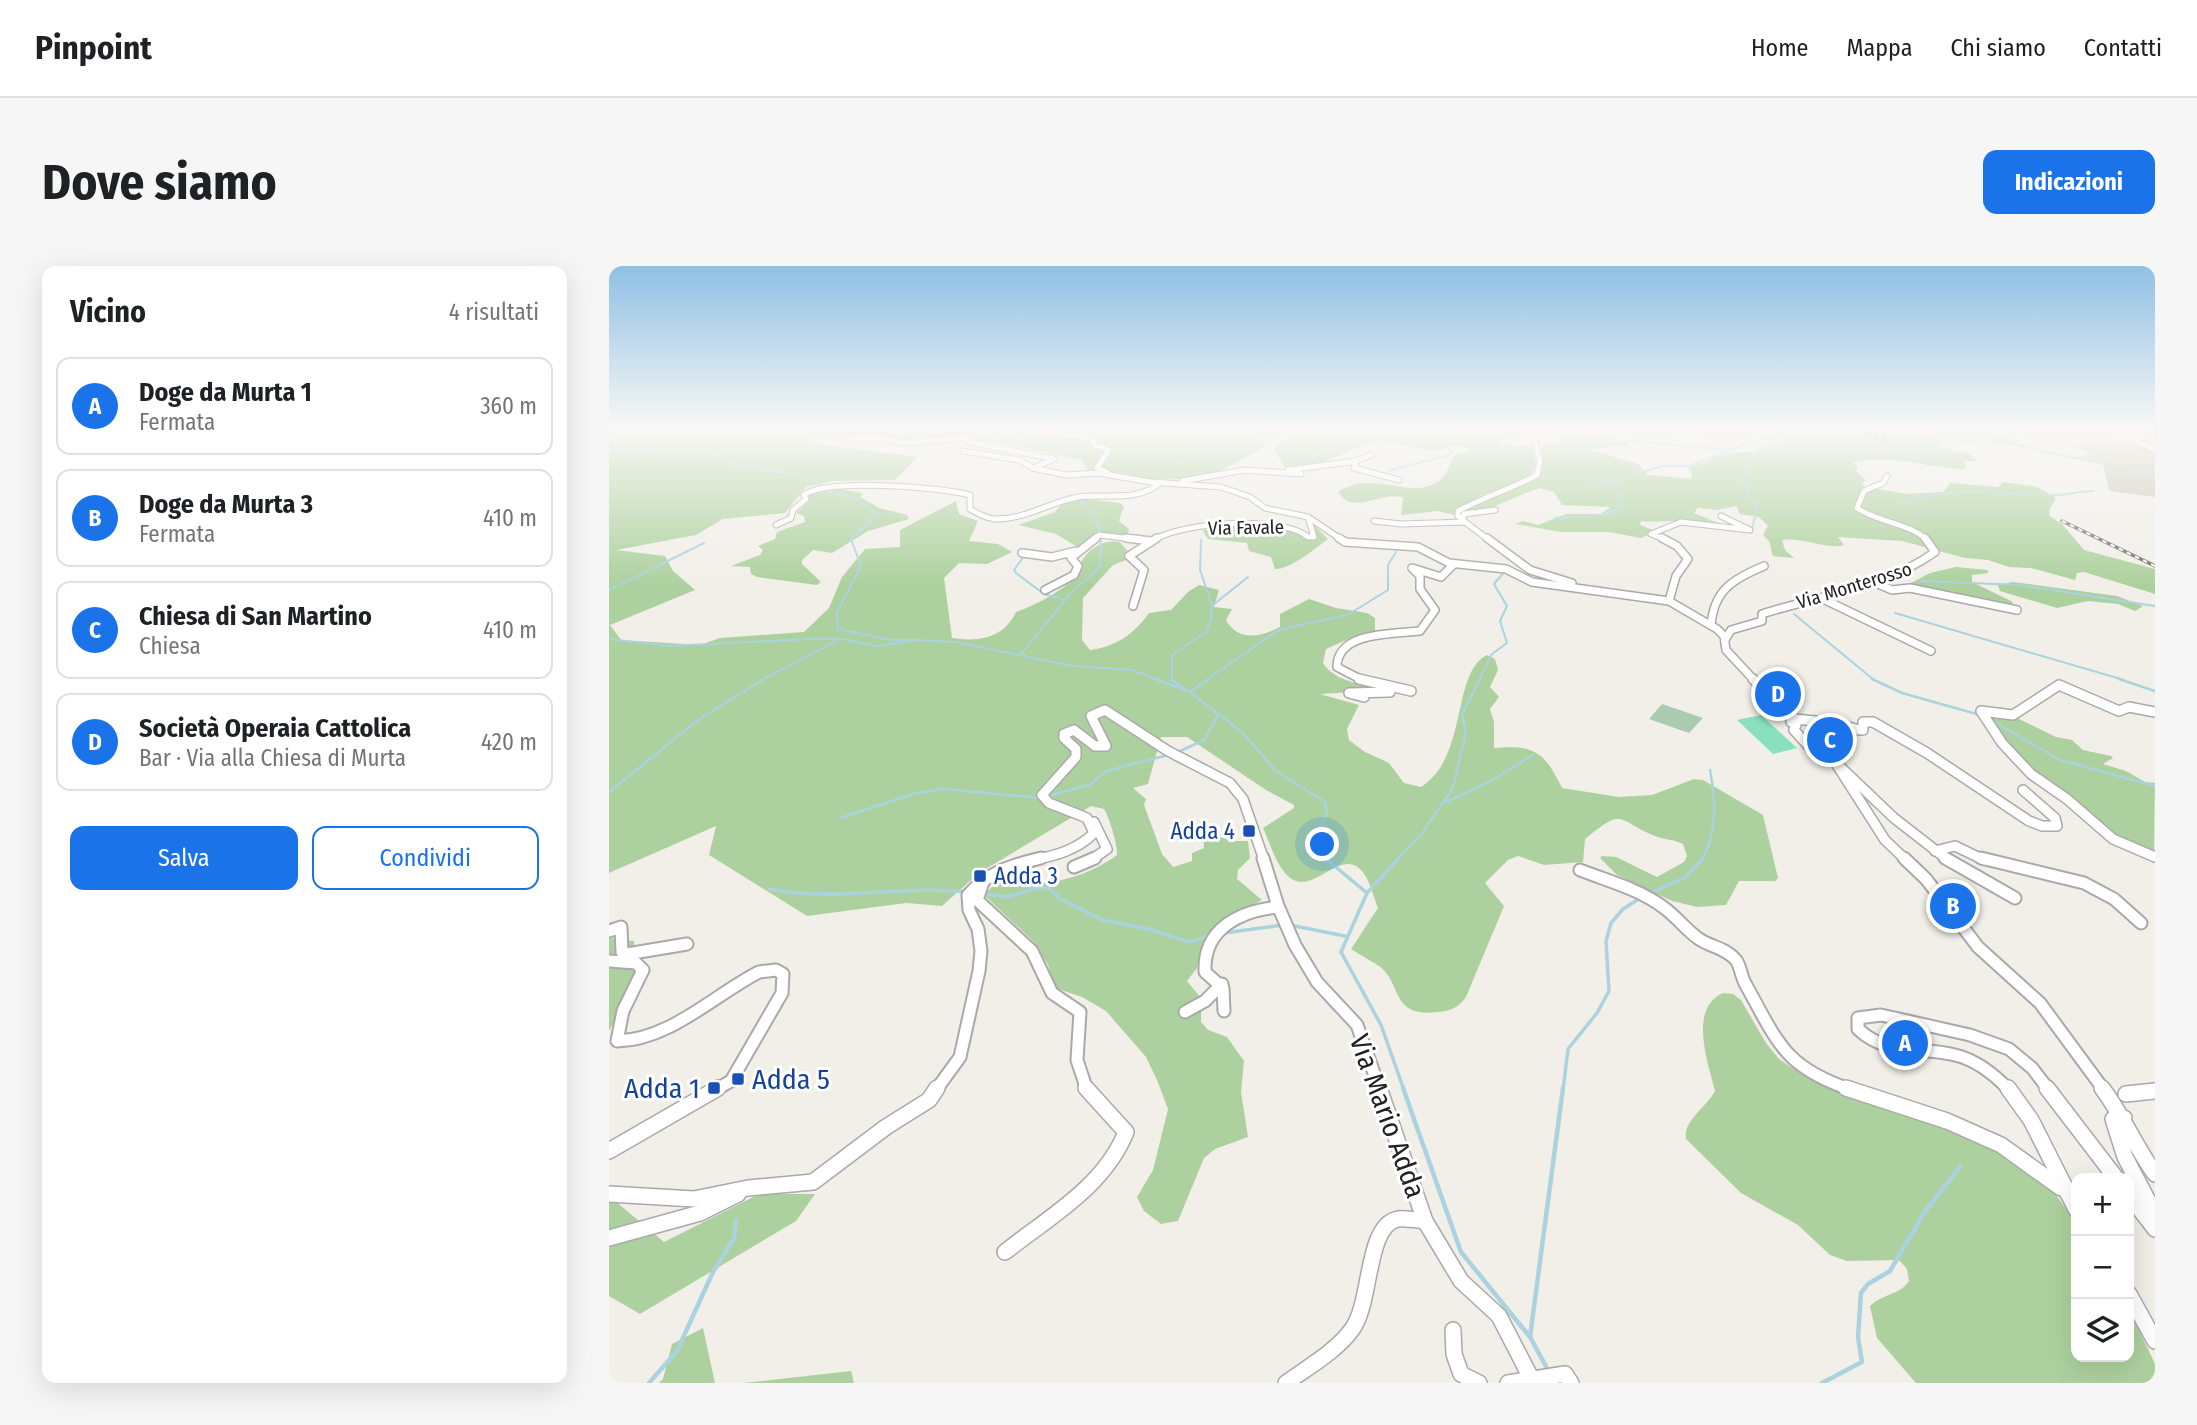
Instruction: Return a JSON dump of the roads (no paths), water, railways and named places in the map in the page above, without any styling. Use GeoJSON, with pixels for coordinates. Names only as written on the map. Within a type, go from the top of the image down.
{"type":"FeatureCollection","features":[{"type":"Feature","properties":{"kind":"street"},"geometry":{"type":"LineString","coordinates":[[1155,481],[1230,489],[1255,500],[1262,508],[1308,517],[1340,540],[1417,547],[1454,564],[1506,569],[1532,582],[1578,586],[1669,601],[1711,625],[1725,640],[1726,650],[1736,663],[1798,722],[1835,723],[1861,732],[1863,722],[1873,722],[1927,753],[2029,821],[2042,826],[2057,825],[2055,818],[2023,790]]}},
{"type":"Feature","properties":{"kind":"street"},"geometry":{"type":"LineString","coordinates":[[1178,483],[1184,481]]}},
{"type":"Feature","properties":{"kind":"street"},"geometry":{"type":"LineString","coordinates":[[1525,481],[1506,491],[1485,496],[1458,511],[1459,517],[1530,570],[1578,586]]}},
{"type":"Feature","properties":{"kind":"street","name":"Via Monterosso"},"geometry":{"type":"LineString","coordinates":[[1725,640],[1731,629],[1762,621],[1762,614],[1873,582],[1920,565],[1936,551],[1912,529],[1886,523],[1858,510],[1864,491],[1884,481]]}},
{"type":"Feature","properties":{"kind":"street"},"geometry":{"type":"LineString","coordinates":[[776,525],[792,518],[793,510],[806,499],[804,495],[808,491],[827,485],[852,488],[899,484],[930,491],[965,492],[970,495],[970,509],[974,513],[1000,517],[1028,515],[1081,497],[1150,491],[1161,482]]}},
{"type":"Feature","properties":{"kind":"street"},"geometry":{"type":"LineString","coordinates":[[1465,522],[1462,515],[1495,510]]}},
{"type":"Feature","properties":{"kind":"street"},"geometry":{"type":"LineString","coordinates":[[1669,601],[1676,576],[1688,559],[1685,552],[1670,541],[1651,534],[1681,522],[1750,530],[1721,516]]}},
{"type":"Feature","properties":{"kind":"street","name":"Via Favale"},"geometry":{"type":"LineString","coordinates":[[1133,606],[1144,570],[1129,556],[1161,536],[1201,527],[1264,524],[1291,526],[1312,537],[1315,535],[1308,517]]}},
{"type":"Feature","properties":{"kind":"street"},"geometry":{"type":"LineString","coordinates":[[1374,521],[1401,524],[1465,522]]}},
{"type":"Feature","properties":{"kind":"street","name":"Via Favale"},"geometry":{"type":"LineString","coordinates":[[1022,553],[1052,557],[1088,547],[1102,535],[1112,539],[1153,541]]}},
{"type":"Feature","properties":{"kind":"street"},"geometry":{"type":"LineString","coordinates":[[1045,590],[1074,575],[1078,568],[1071,558],[1088,547]]}},
{"type":"Feature","properties":{"kind":"street"},"geometry":{"type":"LineString","coordinates":[[1411,691],[1344,674],[1335,665],[1337,653],[1353,642],[1420,631],[1434,610],[1433,603],[1420,589],[1420,576],[1412,568],[1418,567],[1441,577],[1454,564]]}},
{"type":"Feature","properties":{"kind":"street"},"geometry":{"type":"LineString","coordinates":[[1711,625],[1717,595],[1736,577],[1763,566]]}},
{"type":"Feature","properties":{"kind":"street"},"geometry":{"type":"LineString","coordinates":[[1873,582],[1892,590],[1910,588],[1966,602],[2017,610]]}},
{"type":"Feature","properties":{"kind":"street"},"geometry":{"type":"LineString","coordinates":[[1821,598],[1931,651]]}},
{"type":"Feature","properties":{"kind":"street"},"geometry":{"type":"LineString","coordinates":[[2153,856],[2113,839],[2067,799],[2031,774],[1987,721],[1982,710],[2013,715],[2059,685],[2119,711],[2129,707],[2155,712]]}},
{"type":"Feature","properties":{"kind":"street"},"geometry":{"type":"LineString","coordinates":[[1364,697],[1349,693],[1388,692],[1395,689]]}},
{"type":"Feature","properties":{"kind":"street","name":"Via Mario Adda"},"geometry":{"type":"LineString","coordinates":[[1090,821],[1049,803],[1042,795],[1076,757],[1076,749],[1064,738],[1065,734],[1075,730],[1095,746],[1106,746],[1091,716],[1105,710],[1138,728],[1171,752],[1221,776],[1239,793],[1249,811],[1262,862],[1278,907],[1318,983],[1338,1001],[1357,1025],[1425,1221],[1461,1281],[1499,1316],[1531,1378]]}},
{"type":"Feature","properties":{"kind":"street"},"geometry":{"type":"LineString","coordinates":[[1798,722],[1794,730],[1812,750],[1828,757],[1935,851],[1986,886],[2015,898]]}},
{"type":"Feature","properties":{"kind":"street"},"geometry":{"type":"LineString","coordinates":[[1837,765],[1885,840],[1926,879],[1978,947],[2040,1003],[2124,1118],[2135,1146],[2155,1174]]}},
{"type":"Feature","properties":{"kind":"street"},"geometry":{"type":"LineString","coordinates":[[1074,867],[1094,859],[1107,849],[1095,822],[1090,821]]}},
{"type":"Feature","properties":{"kind":"street"},"geometry":{"type":"LineString","coordinates":[[609,1194],[694,1199],[747,1188],[813,1182],[885,1127],[929,1100],[941,1087],[960,1057],[968,1032],[967,1018],[979,971],[981,951],[978,929],[968,901],[972,889],[988,876],[1084,845],[1094,833],[1090,821]]}},
{"type":"Feature","properties":{"kind":"street"},"geometry":{"type":"LineString","coordinates":[[1935,851],[1955,846],[1990,863],[2084,883],[2114,899],[2141,923]]}},
{"type":"Feature","properties":{"kind":"street"},"geometry":{"type":"LineString","coordinates":[[1580,870],[1641,893],[1664,907],[1699,939],[1729,953],[1738,963],[1742,981],[1776,1039],[1798,1066],[1824,1081],[1947,1121],[2001,1145],[2062,1188]]}},
{"type":"Feature","properties":{"kind":"street"},"geometry":{"type":"LineString","coordinates":[[988,876],[978,890],[977,900],[1032,951],[1052,993],[1080,1012],[1078,1072],[1093,1099],[1117,1115],[1126,1132],[1123,1147],[1106,1173],[1005,1252]]}},
{"type":"Feature","properties":{"kind":"street"},"geometry":{"type":"LineString","coordinates":[[1224,1011],[1225,993],[1222,984],[1205,972],[1204,964],[1212,938],[1232,919],[1250,909],[1278,907]]}},
{"type":"Feature","properties":{"kind":"street"},"geometry":{"type":"LineString","coordinates":[[609,930],[618,926],[622,929],[620,946],[622,952],[628,954],[687,944]]}},
{"type":"Feature","properties":{"kind":"street"},"geometry":{"type":"LineString","coordinates":[[609,961],[636,963],[643,970],[623,1011],[617,1041],[621,1042],[638,1039],[671,1024],[759,972],[776,970],[783,974],[785,982],[782,993],[731,1081],[609,1151]]}},
{"type":"Feature","properties":{"kind":"street"},"geometry":{"type":"LineString","coordinates":[[1185,1012],[1205,1001],[1222,984]]}},
{"type":"Feature","properties":{"kind":"street"},"geometry":{"type":"LineString","coordinates":[[2071,1202],[2062,1188],[2035,1125],[2017,1096],[2004,1084],[1981,1066],[1952,1054],[1879,1046],[1862,1034],[1856,1026],[1856,1020],[1864,1015],[1881,1015],[1970,1035],[2009,1049],[2032,1068],[2112,1173]]}},
{"type":"Feature","properties":{"kind":"street"},"geometry":{"type":"LineString","coordinates":[[2126,1094],[2155,1091]]}},
{"type":"Feature","properties":{"kind":"street"},"geometry":{"type":"LineString","coordinates":[[2124,1118],[2113,1119],[2125,1157],[2155,1214]]}},
{"type":"Feature","properties":{"kind":"street"},"geometry":{"type":"LineString","coordinates":[[609,1238],[699,1213],[747,1188]]}},
{"type":"Feature","properties":{"kind":"street"},"geometry":{"type":"LineString","coordinates":[[2134,1202],[2155,1229],[2155,1237]]}},
{"type":"Feature","properties":{"kind":"street"},"geometry":{"type":"LineString","coordinates":[[1286,1383],[1328,1353],[1353,1328],[1369,1290],[1375,1241],[1383,1226],[1398,1219],[1425,1221]]}},
{"type":"Feature","properties":{"kind":"street"},"geometry":{"type":"LineString","coordinates":[[2132,1299],[2155,1340]]}},
{"type":"Feature","properties":{"kind":"street"},"geometry":{"type":"LineString","coordinates":[[1453,1331],[1457,1365],[1461,1374],[1479,1383]]}},
{"type":"Feature","properties":{"kind":"street"},"geometry":{"type":"LineString","coordinates":[[1508,1383],[1531,1378],[1568,1379]]}},
{"type":"Feature","properties":{"kind":"waterway"},"geometry":{"type":"LineString","coordinates":[[815,481],[825,491],[855,498],[877,514],[851,539],[861,566],[837,612],[838,629],[891,640],[912,640]]}},
{"type":"Feature","properties":{"kind":"waterway"},"geometry":{"type":"LineString","coordinates":[[1591,486],[1609,481]]}},
{"type":"Feature","properties":{"kind":"waterway"},"geometry":{"type":"LineString","coordinates":[[1555,518],[1601,515],[1625,507],[1614,485],[1616,481]]}},
{"type":"Feature","properties":{"kind":"waterway"},"geometry":{"type":"LineString","coordinates":[[1743,481],[1757,511],[1752,528]]}},
{"type":"Feature","properties":{"kind":"waterway"},"geometry":{"type":"LineString","coordinates":[[1899,505],[1918,498],[1957,492],[2055,495],[2093,491]]}},
{"type":"Feature","properties":{"kind":"waterway"},"geometry":{"type":"LineString","coordinates":[[1020,655],[1072,592],[1100,567],[1101,545],[1097,522],[1078,499]]}},
{"type":"Feature","properties":{"kind":"waterway"},"geometry":{"type":"LineString","coordinates":[[1172,680],[1172,655],[1206,632],[1211,619],[1212,605],[1200,570],[1201,540]]}},
{"type":"Feature","properties":{"kind":"waterway"},"geometry":{"type":"LineString","coordinates":[[609,590],[704,543]]}},
{"type":"Feature","properties":{"kind":"waterway"},"geometry":{"type":"LineString","coordinates":[[1206,680],[1279,630],[1349,614],[1388,590],[1388,565],[1396,552]]}},
{"type":"Feature","properties":{"kind":"waterway"},"geometry":{"type":"LineString","coordinates":[[1024,556],[1014,570],[1016,573],[1044,594],[1065,600]]}},
{"type":"Feature","properties":{"kind":"waterway"},"geometry":{"type":"LineString","coordinates":[[1479,680],[1492,654],[1507,643],[1500,621],[1507,606],[1494,584],[1505,571]]}},
{"type":"Feature","properties":{"kind":"waterway"},"geometry":{"type":"LineString","coordinates":[[1213,605],[1248,577]]}},
{"type":"Feature","properties":{"kind":"waterway"},"geometry":{"type":"LineString","coordinates":[[1921,581],[2020,585],[2155,606]]}},
{"type":"Feature","properties":{"kind":"waterway"},"geometry":{"type":"LineString","coordinates":[[1895,613],[2124,680]]}},
{"type":"Feature","properties":{"kind":"waterway"},"geometry":{"type":"LineString","coordinates":[[1794,614],[1874,680]]}},
{"type":"Feature","properties":{"kind":"waterway"},"geometry":{"type":"LineString","coordinates":[[609,639],[669,646],[812,639],[842,639],[876,646],[917,640],[956,642],[1072,666],[1132,670],[1159,680]]}},
{"type":"Feature","properties":{"kind":"waterway"},"geometry":{"type":"LineString","coordinates":[[762,680],[838,640]]}},
{"type":"Feature","properties":{"kind":"waterway"},"geometry":{"type":"LineString","coordinates":[[609,792],[698,720],[764,679]]}},
{"type":"Feature","properties":{"kind":"waterway"},"geometry":{"type":"LineString","coordinates":[[1155,679],[1190,692],[1243,733],[1276,771],[1325,802],[1327,813],[1311,843],[1326,858]]}},
{"type":"Feature","properties":{"kind":"waterway"},"geometry":{"type":"LineString","coordinates":[[1170,679],[1185,689]]}},
{"type":"Feature","properties":{"kind":"waterway"},"geometry":{"type":"LineString","coordinates":[[1191,691],[1209,679]]}},
{"type":"Feature","properties":{"kind":"waterway"},"geometry":{"type":"LineString","coordinates":[[1397,860],[1423,832],[1453,788],[1466,732],[1462,714],[1480,679]]}},
{"type":"Feature","properties":{"kind":"waterway"},"geometry":{"type":"LineString","coordinates":[[2119,679],[2155,691]]}},
{"type":"Feature","properties":{"kind":"waterway"},"geometry":{"type":"LineString","coordinates":[[1874,680],[1902,693],[1980,715]]}},
{"type":"Feature","properties":{"kind":"waterway"},"geometry":{"type":"LineString","coordinates":[[1178,752],[1204,740],[1218,715]]}},
{"type":"Feature","properties":{"kind":"waterway"},"geometry":{"type":"LineString","coordinates":[[1989,719],[2060,760],[2155,786]]}},
{"type":"Feature","properties":{"kind":"waterway"},"geometry":{"type":"LineString","coordinates":[[1048,796],[1089,785],[1107,771],[1168,755]]}},
{"type":"Feature","properties":{"kind":"waterway"},"geometry":{"type":"LineString","coordinates":[[1444,803],[1489,782],[1533,755]]}},
{"type":"Feature","properties":{"kind":"waterway"},"geometry":{"type":"LineString","coordinates":[[1703,858],[1714,816],[1710,770]]}},
{"type":"Feature","properties":{"kind":"waterway"},"geometry":{"type":"LineString","coordinates":[[840,818],[913,794],[943,789],[1042,798]]}},
{"type":"Feature","properties":{"kind":"waterway"},"geometry":{"type":"LineString","coordinates":[[1326,858],[1367,893]]}},
{"type":"Feature","properties":{"kind":"waterway"},"geometry":{"type":"LineString","coordinates":[[1367,893],[1399,858]]}},
{"type":"Feature","properties":{"kind":"waterway"},"geometry":{"type":"LineString","coordinates":[[1651,893],[1686,877],[1703,858]]}},
{"type":"Feature","properties":{"kind":"waterway"},"geometry":{"type":"LineString","coordinates":[[984,894],[1008,897],[1040,887],[1051,890],[1059,898],[1102,920],[1149,929],[1189,942],[1211,936]]}},
{"type":"Feature","properties":{"kind":"waterway"},"geometry":{"type":"LineString","coordinates":[[769,889],[818,894],[917,890],[967,892]]}},
{"type":"Feature","properties":{"kind":"waterway"},"geometry":{"type":"LineString","coordinates":[[1367,893],[1341,952],[1381,1025],[1404,1090]]}},
{"type":"Feature","properties":{"kind":"waterway"},"geometry":{"type":"LineString","coordinates":[[1563,1090],[1568,1049],[1597,1013],[1609,991],[1606,941],[1611,923],[1623,909],[1642,897]]}},
{"type":"Feature","properties":{"kind":"waterway"},"geometry":{"type":"LineString","coordinates":[[1224,933],[1283,925]]}},
{"type":"Feature","properties":{"kind":"waterway"},"geometry":{"type":"LineString","coordinates":[[1290,925],[1345,936]]}},
{"type":"Feature","properties":{"kind":"waterway"},"geometry":{"type":"LineString","coordinates":[[1403,1088],[1461,1252],[1530,1337]]}},
{"type":"Feature","properties":{"kind":"waterway"},"geometry":{"type":"LineString","coordinates":[[1530,1337],[1563,1088]]}},
{"type":"Feature","properties":{"kind":"waterway"},"geometry":{"type":"LineString","coordinates":[[1822,1383],[1862,1362],[1858,1337],[1861,1293],[1868,1284],[1890,1271],[1924,1213],[1960,1167]]}},
{"type":"Feature","properties":{"kind":"waterway"},"geometry":{"type":"LineString","coordinates":[[649,1383],[677,1351],[713,1272],[734,1238],[736,1220]]}},
{"type":"Feature","properties":{"kind":"waterway"},"geometry":{"type":"LineString","coordinates":[[1530,1337],[1548,1370]]}},
{"type":"Feature","properties":{"kind":"railway"},"geometry":{"type":"LineString","coordinates":[[2062,521],[2155,566]]}},
{"type":"Feature","properties":{"kind":"place","name":"Società Operaia Cattolica"},"geometry":{"type":"Point","coordinates":[1778,694]}},
{"type":"Feature","properties":{"kind":"place","name":"Chiesa di San Martino"},"geometry":{"type":"Point","coordinates":[1830,740]}},
{"type":"Feature","properties":{"kind":"place","name":"Adda 4"},"geometry":{"type":"Point","coordinates":[1249,831]}},
{"type":"Feature","properties":{"kind":"place","name":"Adda 3"},"geometry":{"type":"Point","coordinates":[980,876]}},
{"type":"Feature","properties":{"kind":"place","name":"Doge da Murta 3"},"geometry":{"type":"Point","coordinates":[1953,906]}},
{"type":"Feature","properties":{"kind":"place","name":"Doge da Murta 1"},"geometry":{"type":"Point","coordinates":[1905,1043]}},
{"type":"Feature","properties":{"kind":"place","name":"Adda 5"},"geometry":{"type":"Point","coordinates":[738,1079]}},
{"type":"Feature","properties":{"kind":"place","name":"Adda 1"},"geometry":{"type":"Point","coordinates":[714,1088]}}]}
